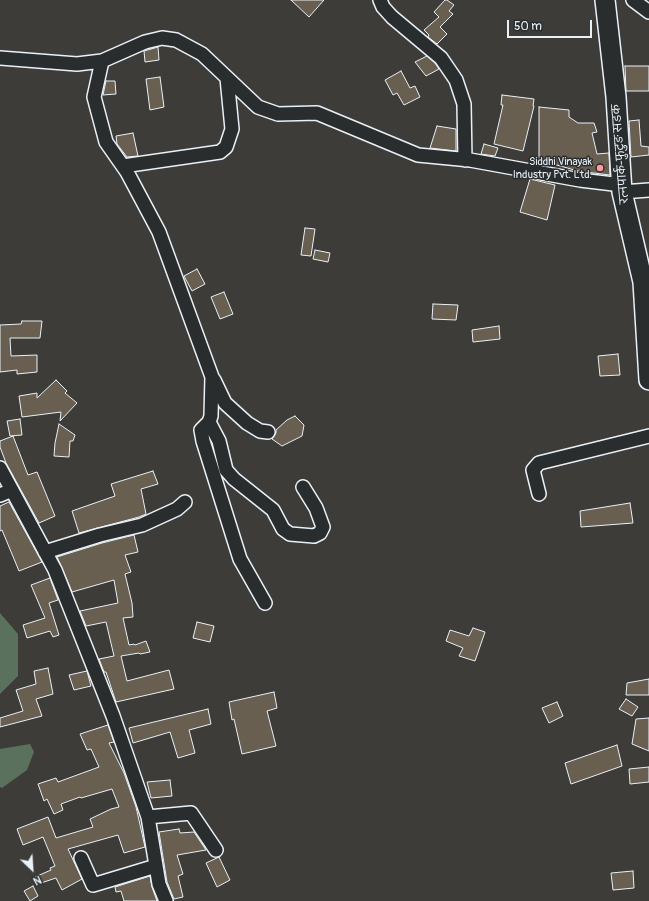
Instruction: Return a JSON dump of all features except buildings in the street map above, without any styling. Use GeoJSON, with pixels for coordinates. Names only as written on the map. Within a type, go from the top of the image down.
{"type":"FeatureCollection","features":[{"type":"Feature","properties":{"kind":"street"},"geometry":{"type":"LineString","coordinates":[[380,0],[383,7],[392,17],[440,58],[456,80],[464,104],[465,160]]}},
{"type":"Feature","properties":{"kind":"street","name":"रत्नपार्क-फुटुङ सडक"},"geometry":{"type":"LineString","coordinates":[[605,0],[616,97],[622,189],[646,285],[649,380]]}},
{"type":"Feature","properties":{"kind":"street"},"geometry":{"type":"LineString","coordinates":[[633,0],[649,12]]}},
{"type":"Feature","properties":{"kind":"street"},"geometry":{"type":"LineString","coordinates":[[0,58],[77,64],[102,61],[145,42],[162,38],[176,40],[202,54],[258,107],[278,114],[317,113],[418,155],[465,160],[580,180],[622,189],[649,190]]}},
{"type":"Feature","properties":{"kind":"street"},"geometry":{"type":"LineString","coordinates":[[102,61],[94,97],[106,142],[123,166],[159,232],[212,377],[225,403],[247,423],[260,431],[268,432]]}},
{"type":"Feature","properties":{"kind":"street"},"geometry":{"type":"LineString","coordinates":[[123,166],[220,152],[226,147],[232,129],[227,78]]}},
{"type":"Feature","properties":{"kind":"street"},"geometry":{"type":"LineString","coordinates":[[212,377],[212,416],[209,422],[201,430],[203,441],[240,559],[265,604]]}},
{"type":"Feature","properties":{"kind":"street"},"geometry":{"type":"LineString","coordinates":[[209,422],[219,441],[226,470],[234,479],[273,510],[283,529],[290,534],[314,536],[320,533],[323,527],[316,508],[303,487]]}},
{"type":"Feature","properties":{"kind":"street"},"geometry":{"type":"LineString","coordinates":[[538,494],[533,470],[539,463],[649,436]]}},
{"type":"Feature","properties":{"kind":"street"},"geometry":{"type":"LineString","coordinates":[[0,468],[6,492],[55,570],[113,716],[148,817],[159,884],[166,901]]}},
{"type":"Feature","properties":{"kind":"street"},"geometry":{"type":"LineString","coordinates":[[45,552],[100,535],[142,525],[177,509],[185,502]]}},
{"type":"Feature","properties":{"kind":"street"},"geometry":{"type":"LineString","coordinates":[[148,817],[191,813],[216,850]]}},
{"type":"Feature","properties":{"kind":"street"},"geometry":{"type":"LineString","coordinates":[[81,858],[93,884],[156,866]]}},
{"type":"Feature","properties":{"kind":"green space"},"geometry":{"type":"Polygon","coordinates":[[[0,613],[18,634],[18,676],[0,694],[0,613]]]}},
{"type":"Feature","properties":{"kind":"green space"},"geometry":{"type":"Polygon","coordinates":[[[30,744],[34,752],[27,770],[2,788],[0,787],[0,749],[30,744]]]}},
{"type":"Feature","properties":{"kind":"place","name":"Siddhi Vinayak Industry Pvt. Ltd."},"geometry":{"type":"Point","coordinates":[600,168]}}]}
